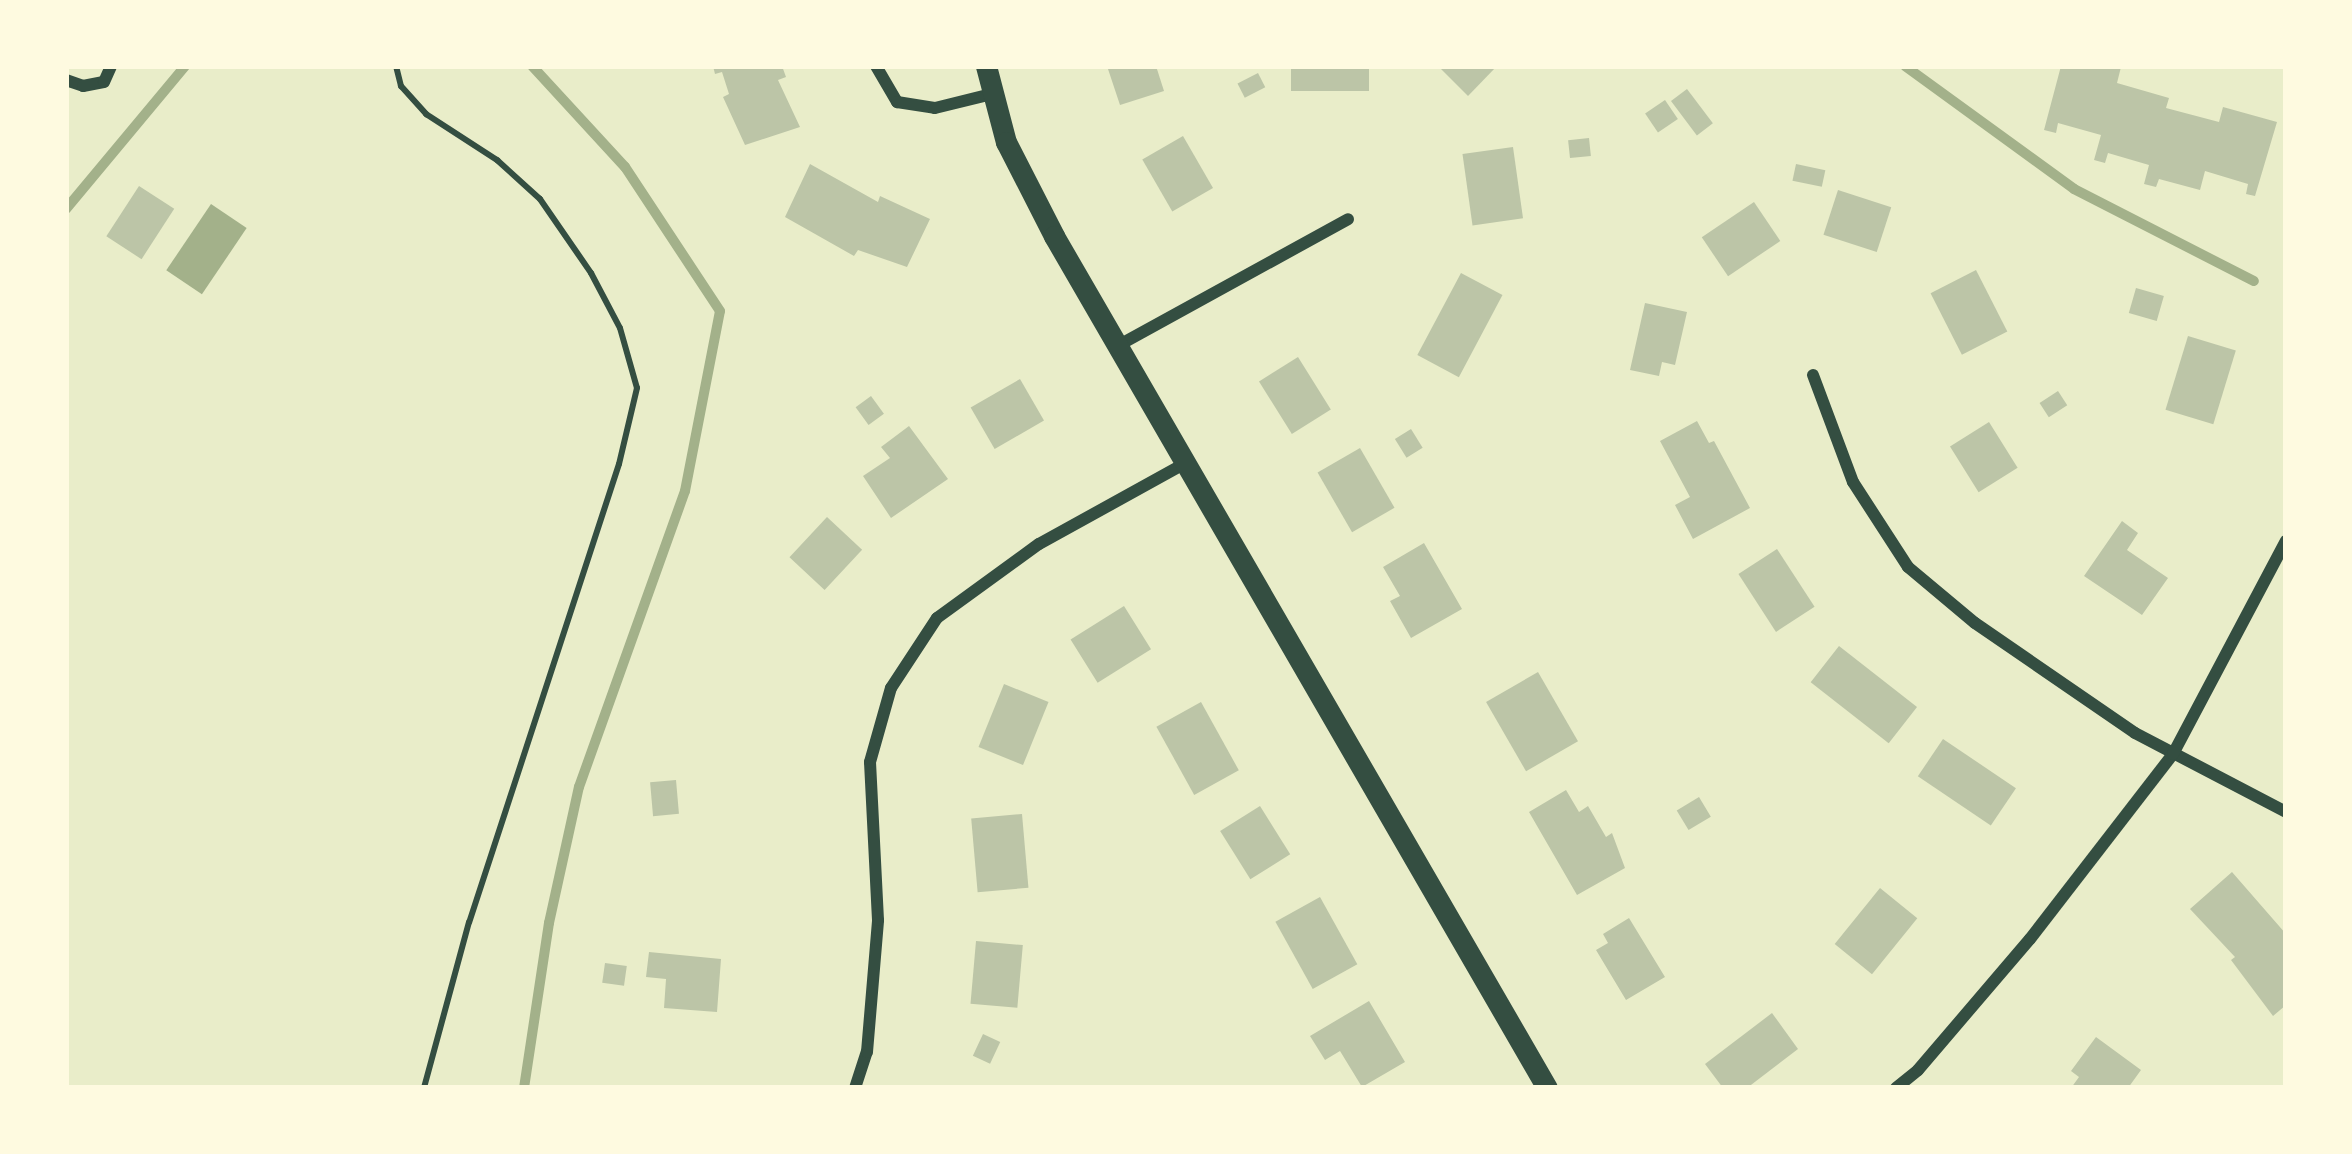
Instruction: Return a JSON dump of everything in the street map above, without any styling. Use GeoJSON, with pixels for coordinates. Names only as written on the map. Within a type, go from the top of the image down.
{"type":"FeatureCollection","features":[{"type":"Feature","properties":{"kind":"street"},"geometry":{"type":"LineString","coordinates":[[66,80],[83,86],[104,82],[111,66]]}},
{"type":"Feature","properties":{"kind":"street"},"geometry":{"type":"LineString","coordinates":[[876,66],[897,102],[935,108],[992,94]]}},
{"type":"Feature","properties":{"kind":"street"},"geometry":{"type":"LineString","coordinates":[[986,66],[1006,142],[1054,236],[1121,344],[1547,1088]]}},
{"type":"Feature","properties":{"kind":"street"},"geometry":{"type":"LineString","coordinates":[[1121,344],[1348,219]]}},
{"type":"Feature","properties":{"kind":"street"},"geometry":{"type":"LineString","coordinates":[[1814,376],[1853,482],[1908,567],[1975,623],[2173,754],[2286,812]]}},
{"type":"Feature","properties":{"kind":"street"},"geometry":{"type":"LineString","coordinates":[[855,1088],[867,1052],[878,920],[870,762],[891,688],[937,618],[1040,544],[1186,463]]}},
{"type":"Feature","properties":{"kind":"street"},"geometry":{"type":"LineString","coordinates":[[1896,1088],[1918,1070],[2030,939],[2173,754],[2286,541]]}},
{"type":"Feature","properties":{"kind":"path"},"geometry":{"type":"LineString","coordinates":[[396,66],[401,86],[426,114],[497,160],[541,199],[592,273],[620,328],[637,388],[619,464],[469,922],[424,1088]]}},
{"type":"Feature","properties":{"kind":"shaded area"},"geometry":{"type":"Polygon","coordinates":[[[211,204],[247,228],[202,294],[166,270],[211,204]]]}},
{"type":"Feature","properties":{"kind":"building"},"geometry":{"type":"Polygon","coordinates":[[[713,66],[782,66],[786,77],[778,80],[800,127],[745,145],[723,97],[729,94],[722,72],[715,74],[713,66]]]}},
{"type":"Feature","properties":{"kind":"building"},"geometry":{"type":"Polygon","coordinates":[[[1107,66],[1156,66],[1164,91],[1120,105],[1107,66]]]}},
{"type":"Feature","properties":{"kind":"building"},"geometry":{"type":"Polygon","coordinates":[[[1291,66],[1369,66],[1369,91],[1291,91],[1291,66]]]}},
{"type":"Feature","properties":{"kind":"building"},"geometry":{"type":"Polygon","coordinates":[[[1438,66],[1497,66],[1468,96],[1438,66]]]}},
{"type":"Feature","properties":{"kind":"building"},"geometry":{"type":"Polygon","coordinates":[[[2061,66],[2121,67],[2117,83],[2169,98],[2166,108],[2219,122],[2223,107],[2277,122],[2255,196],[2246,194],[2248,184],[2205,171],[2200,190],[2159,179],[2156,187],[2144,184],[2149,165],[2108,153],[2105,163],[2094,160],[2101,135],[2058,123],[2056,133],[2044,130],[2061,66]]]}},
{"type":"Feature","properties":{"kind":"building"},"geometry":{"type":"Polygon","coordinates":[[[1258,73],[1265,87],[1245,98],[1238,83],[1258,73]]]}},
{"type":"Feature","properties":{"kind":"building"},"geometry":{"type":"Polygon","coordinates":[[[1687,89],[1713,123],[1697,135],[1671,101],[1687,89]]]}},
{"type":"Feature","properties":{"kind":"building"},"geometry":{"type":"Polygon","coordinates":[[[1665,100],[1678,119],[1658,132],[1645,113],[1665,100]]]}},
{"type":"Feature","properties":{"kind":"building"},"geometry":{"type":"Polygon","coordinates":[[[1183,136],[1213,188],[1172,211],[1142,160],[1183,136]]]}},
{"type":"Feature","properties":{"kind":"building"},"geometry":{"type":"Polygon","coordinates":[[[1589,138],[1591,156],[1570,158],[1568,140],[1589,138]]]}},
{"type":"Feature","properties":{"kind":"building"},"geometry":{"type":"Polygon","coordinates":[[[1513,147],[1523,218],[1473,225],[1462,154],[1513,147]]]}},
{"type":"Feature","properties":{"kind":"building"},"geometry":{"type":"Polygon","coordinates":[[[810,164],[878,202],[880,196],[930,219],[907,267],[858,250],[854,256],[785,217],[810,164]]]}},
{"type":"Feature","properties":{"kind":"building"},"geometry":{"type":"Polygon","coordinates":[[[1796,164],[1825,170],[1822,187],[1792,181],[1796,164]]]}},
{"type":"Feature","properties":{"kind":"building"},"geometry":{"type":"Polygon","coordinates":[[[139,186],[174,209],[142,259],[106,236],[139,186]]]}},
{"type":"Feature","properties":{"kind":"building"},"geometry":{"type":"Polygon","coordinates":[[[1838,190],[1891,207],[1877,252],[1823,235],[1838,190]]]}},
{"type":"Feature","properties":{"kind":"building"},"geometry":{"type":"Polygon","coordinates":[[[1754,202],[1780,241],[1728,276],[1702,237],[1754,202]]]}},
{"type":"Feature","properties":{"kind":"building"},"geometry":{"type":"Polygon","coordinates":[[[1976,270],[2007,331],[1962,355],[1931,293],[1976,270]]]}},
{"type":"Feature","properties":{"kind":"building"},"geometry":{"type":"Polygon","coordinates":[[[1461,273],[1502,295],[1459,377],[1417,355],[1461,273]]]}},
{"type":"Feature","properties":{"kind":"building"},"geometry":{"type":"Polygon","coordinates":[[[2136,288],[2164,296],[2157,321],[2129,313],[2136,288]]]}},
{"type":"Feature","properties":{"kind":"building"},"geometry":{"type":"Polygon","coordinates":[[[1645,303],[1687,312],[1675,365],[1662,362],[1659,376],[1630,370],[1645,303]]]}},
{"type":"Feature","properties":{"kind":"building"},"geometry":{"type":"Polygon","coordinates":[[[2188,336],[2236,351],[2213,424],[2165,410],[2188,336]]]}},
{"type":"Feature","properties":{"kind":"building"},"geometry":{"type":"Polygon","coordinates":[[[1298,357],[1331,410],[1292,434],[1259,381],[1298,357]]]}},
{"type":"Feature","properties":{"kind":"building"},"geometry":{"type":"Polygon","coordinates":[[[1020,379],[1044,421],[995,449],[971,408],[1020,379]]]}},
{"type":"Feature","properties":{"kind":"building"},"geometry":{"type":"Polygon","coordinates":[[[2058,391],[2067,405],[2049,417],[2040,403],[2058,391]]]}},
{"type":"Feature","properties":{"kind":"building"},"geometry":{"type":"Polygon","coordinates":[[[871,396],[884,414],[869,425],[856,407],[871,396]]]}},
{"type":"Feature","properties":{"kind":"building"},"geometry":{"type":"Polygon","coordinates":[[[1697,421],[1709,443],[1714,441],[1750,508],[1693,539],[1675,505],[1690,497],[1660,441],[1697,421]]]}},
{"type":"Feature","properties":{"kind":"building"},"geometry":{"type":"Polygon","coordinates":[[[1989,422],[2018,468],[1979,492],[1950,446],[1989,422]]]}},
{"type":"Feature","properties":{"kind":"building"},"geometry":{"type":"Polygon","coordinates":[[[909,426],[948,479],[891,518],[863,476],[890,458],[881,447],[909,426]]]}},
{"type":"Feature","properties":{"kind":"building"},"geometry":{"type":"Polygon","coordinates":[[[1411,429],[1423,448],[1407,458],[1395,439],[1411,429]]]}},
{"type":"Feature","properties":{"kind":"building"},"geometry":{"type":"Polygon","coordinates":[[[1360,448],[1394,508],[1352,532],[1318,472],[1360,448]]]}},
{"type":"Feature","properties":{"kind":"building"},"geometry":{"type":"Polygon","coordinates":[[[827,517],[862,550],[825,590],[789,557],[827,517]]]}},
{"type":"Feature","properties":{"kind":"building"},"geometry":{"type":"Polygon","coordinates":[[[2122,521],[2138,533],[2127,550],[2168,578],[2142,615],[2084,576],[2122,521]]]}},
{"type":"Feature","properties":{"kind":"building"},"geometry":{"type":"Polygon","coordinates":[[[1424,543],[1462,609],[1411,638],[1390,601],[1400,596],[1383,567],[1424,543]]]}},
{"type":"Feature","properties":{"kind":"building"},"geometry":{"type":"Polygon","coordinates":[[[1777,549],[1815,607],[1776,632],[1738,574],[1777,549]]]}},
{"type":"Feature","properties":{"kind":"building"},"geometry":{"type":"Polygon","coordinates":[[[1124,606],[1151,649],[1098,683],[1071,639],[1124,606]]]}},
{"type":"Feature","properties":{"kind":"building"},"geometry":{"type":"Polygon","coordinates":[[[1839,646],[1917,707],[1889,743],[1811,682],[1839,646]]]}},
{"type":"Feature","properties":{"kind":"building"},"geometry":{"type":"Polygon","coordinates":[[[1538,672],[1578,741],[1526,771],[1486,702],[1538,672]]]}},
{"type":"Feature","properties":{"kind":"building"},"geometry":{"type":"Polygon","coordinates":[[[1004,684],[1049,702],[1023,765],[979,747],[1004,684]]]}},
{"type":"Feature","properties":{"kind":"building"},"geometry":{"type":"Polygon","coordinates":[[[1201,702],[1239,770],[1194,795],[1156,727],[1201,702]]]}},
{"type":"Feature","properties":{"kind":"building"},"geometry":{"type":"Polygon","coordinates":[[[1943,739],[2016,788],[1991,826],[1918,776],[1943,739]]]}},
{"type":"Feature","properties":{"kind":"building"},"geometry":{"type":"Polygon","coordinates":[[[676,780],[679,814],[653,816],[650,782],[676,780]]]}},
{"type":"Feature","properties":{"kind":"building"},"geometry":{"type":"Polygon","coordinates":[[[1566,790],[1579,812],[1588,806],[1606,837],[1612,833],[1625,868],[1577,895],[1529,812],[1566,790]]]}},
{"type":"Feature","properties":{"kind":"building"},"geometry":{"type":"Polygon","coordinates":[[[1699,797],[1711,817],[1689,830],[1677,810],[1699,797]]]}},
{"type":"Feature","properties":{"kind":"building"},"geometry":{"type":"Polygon","coordinates":[[[1260,806],[1290,854],[1250,879],[1220,831],[1260,806]]]}},
{"type":"Feature","properties":{"kind":"building"},"geometry":{"type":"Polygon","coordinates":[[[1022,814],[1028,888],[978,892],[971,818],[1022,814]]]}},
{"type":"Feature","properties":{"kind":"building"},"geometry":{"type":"Polygon","coordinates":[[[2232,872],[2286,934],[2286,1005],[2273,1016],[2231,960],[2235,957],[2190,909],[2232,872]]]}},
{"type":"Feature","properties":{"kind":"building"},"geometry":{"type":"Polygon","coordinates":[[[1880,888],[1917,918],[1872,974],[1835,944],[1880,888]]]}},
{"type":"Feature","properties":{"kind":"building"},"geometry":{"type":"Polygon","coordinates":[[[1320,897],[1357,964],[1313,989],[1275,922],[1320,897]]]}},
{"type":"Feature","properties":{"kind":"building"},"geometry":{"type":"Polygon","coordinates":[[[1629,918],[1665,977],[1626,1000],[1596,950],[1608,943],[1603,934],[1629,918]]]}},
{"type":"Feature","properties":{"kind":"building"},"geometry":{"type":"Polygon","coordinates":[[[976,941],[1023,945],[1017,1008],[971,1004],[976,941]]]}},
{"type":"Feature","properties":{"kind":"building"},"geometry":{"type":"Polygon","coordinates":[[[649,952],[721,959],[717,1012],[664,1008],[666,979],[646,977],[649,952]]]}},
{"type":"Feature","properties":{"kind":"building"},"geometry":{"type":"Polygon","coordinates":[[[605,963],[627,966],[624,986],[602,983],[605,963]]]}},
{"type":"Feature","properties":{"kind":"building"},"geometry":{"type":"Polygon","coordinates":[[[1369,1001],[1405,1062],[1362,1087],[1340,1051],[1325,1060],[1310,1036],[1369,1001]]]}},
{"type":"Feature","properties":{"kind":"building"},"geometry":{"type":"Polygon","coordinates":[[[1772,1013],[1798,1049],[1747,1088],[1723,1088],[1705,1064],[1772,1013]]]}},
{"type":"Feature","properties":{"kind":"building"},"geometry":{"type":"Polygon","coordinates":[[[983,1034],[1000,1042],[990,1064],[973,1056],[983,1034]]]}},
{"type":"Feature","properties":{"kind":"building"},"geometry":{"type":"Polygon","coordinates":[[[2096,1037],[2141,1070],[2128,1088],[2071,1088],[2079,1077],[2071,1071],[2096,1037]]]}},
{"type":"Feature","properties":{"kind":"waterway"},"geometry":{"type":"LineString","coordinates":[[66,209],[185,66]]}},
{"type":"Feature","properties":{"kind":"waterway"},"geometry":{"type":"LineString","coordinates":[[524,1088],[549,923],[579,787],[685,491],[720,311],[625,167],[532,66]]}},
{"type":"Feature","properties":{"kind":"waterway"},"geometry":{"type":"LineString","coordinates":[[1905,66],[2074,189],[2254,281]]}}]}
